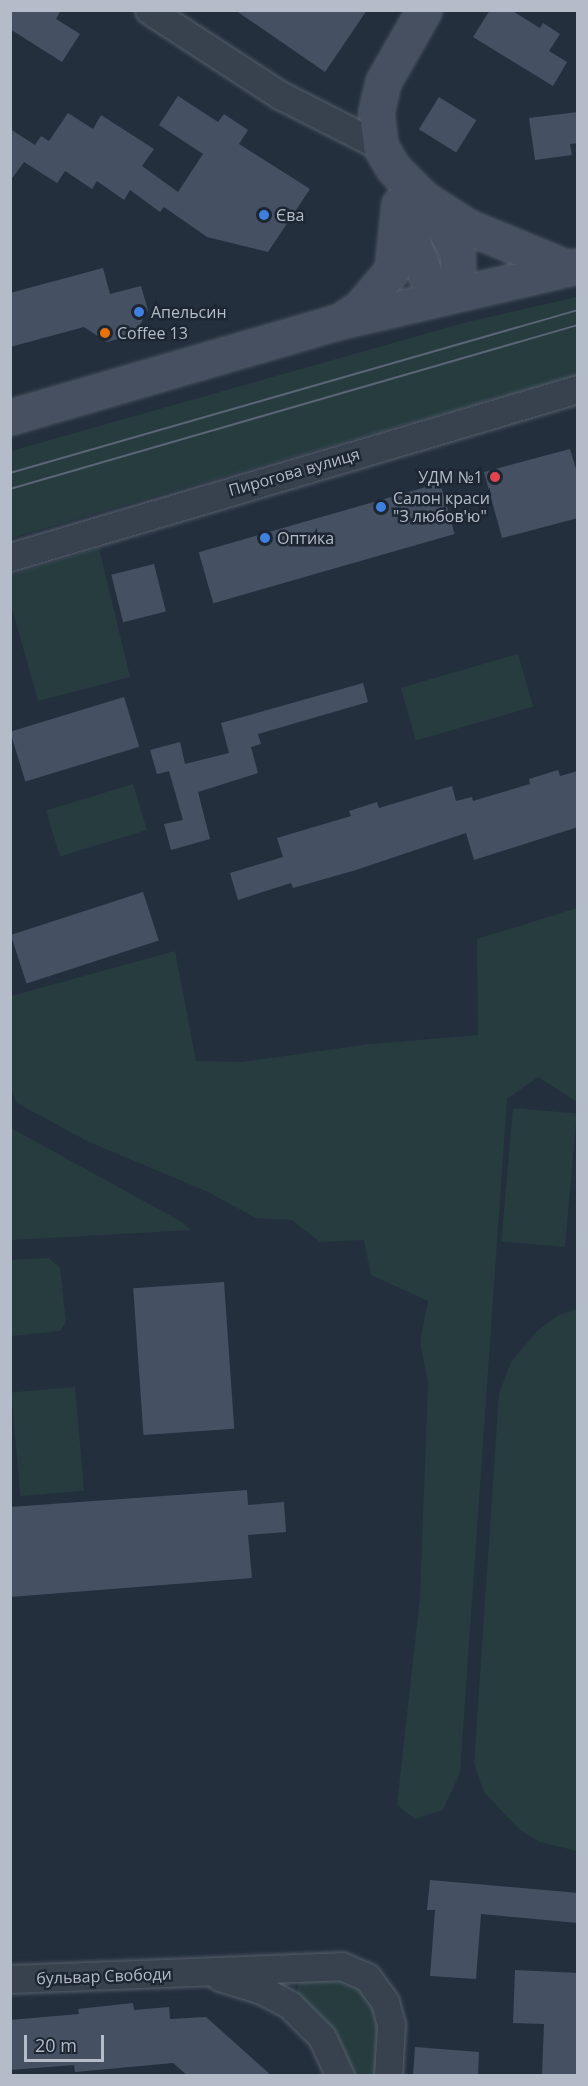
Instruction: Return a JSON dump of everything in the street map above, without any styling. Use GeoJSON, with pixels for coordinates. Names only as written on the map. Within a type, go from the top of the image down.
{"type":"FeatureCollection","features":[{"type":"Feature","properties":{"kind":"main road"},"geometry":{"type":"LineString","coordinates":[[424,10],[382,82],[376,112],[387,157],[411,201],[428,281],[451,294]]}},
{"type":"Feature","properties":{"kind":"main road"},"geometry":{"type":"LineString","coordinates":[[411,201],[468,227],[571,267]]}},
{"type":"Feature","properties":{"kind":"main road"},"geometry":{"type":"LineString","coordinates":[[337,322],[360,308],[392,270],[411,201]]}},
{"type":"Feature","properties":{"kind":"main road"},"geometry":{"type":"LineString","coordinates":[[10,417],[337,322],[571,267]]}},
{"type":"Feature","properties":{"kind":"street"},"geometry":{"type":"LineString","coordinates":[[149,10],[280,95],[387,157]]}},
{"type":"Feature","properties":{"kind":"street","name":"Пирогова вулиця"},"geometry":{"type":"LineString","coordinates":[[10,557],[578,389]]}},
{"type":"Feature","properties":{"kind":"street","name":"бульвар Свободи"},"geometry":{"type":"LineString","coordinates":[[10,1979],[326,1965],[361,1973],[378,1989],[389,2016],[388,2076]]}},
{"type":"Feature","properties":{"kind":"street","name":"бульвар Свободи"},"geometry":{"type":"LineString","coordinates":[[198,1972],[245,1984],[290,2005],[322,2037],[340,2076]]}},
{"type":"Feature","properties":{"kind":"green space"},"geometry":{"type":"Polygon","coordinates":[[[577,297],[577,375],[11,538],[11,451],[467,322],[577,297]]]}},
{"type":"Feature","properties":{"kind":"green space"},"geometry":{"type":"Polygon","coordinates":[[[99,548],[130,677],[38,701],[11,605],[11,575],[99,548]]]}},
{"type":"Feature","properties":{"kind":"green space"},"geometry":{"type":"Polygon","coordinates":[[[518,654],[533,707],[416,740],[401,688],[518,654]]]}},
{"type":"Feature","properties":{"kind":"green space"},"geometry":{"type":"Polygon","coordinates":[[[133,784],[147,830],[60,857],[46,811],[133,784]]]}},
{"type":"Feature","properties":{"kind":"green space"},"geometry":{"type":"Polygon","coordinates":[[[577,908],[577,1102],[538,1077],[507,1099],[460,1773],[443,1810],[415,1819],[397,1805],[420,1597],[428,1383],[420,1341],[428,1301],[371,1275],[364,1240],[320,1242],[292,1220],[256,1218],[208,1192],[87,1141],[17,1103],[11,1090],[11,996],[175,951],[196,1061],[242,1062],[370,1044],[478,1035],[477,939],[577,908]]]}},
{"type":"Feature","properties":{"kind":"green space"},"geometry":{"type":"Polygon","coordinates":[[[513,1108],[577,1114],[565,1247],[501,1241],[513,1108]]]}},
{"type":"Feature","properties":{"kind":"green space"},"geometry":{"type":"Polygon","coordinates":[[[11,1128],[180,1221],[191,1230],[11,1240],[11,1128]]]}},
{"type":"Feature","properties":{"kind":"green space"},"geometry":{"type":"Polygon","coordinates":[[[49,1258],[60,1268],[66,1322],[60,1331],[11,1336],[11,1260],[49,1258]]]}},
{"type":"Feature","properties":{"kind":"green space"},"geometry":{"type":"Polygon","coordinates":[[[577,1309],[577,1851],[540,1842],[521,1831],[484,1792],[474,1764],[499,1394],[511,1362],[537,1331],[559,1315],[577,1309]]]}},
{"type":"Feature","properties":{"kind":"green space"},"geometry":{"type":"Polygon","coordinates":[[[75,1387],[84,1491],[20,1496],[11,1393],[75,1387]]]}},
{"type":"Feature","properties":{"kind":"green space"},"geometry":{"type":"Polygon","coordinates":[[[367,1977],[388,2075],[340,2075],[299,2003],[297,1991],[300,1979],[367,1977]]]}},
{"type":"Feature","properties":{"kind":"building"},"geometry":{"type":"Polygon","coordinates":[[[10,10],[61,10],[56,19],[80,34],[62,62],[10,29],[10,10]]]}},
{"type":"Feature","properties":{"kind":"building"},"geometry":{"type":"Polygon","coordinates":[[[235,10],[367,10],[325,72],[235,10]]]}},
{"type":"Feature","properties":{"kind":"building"},"geometry":{"type":"Polygon","coordinates":[[[490,10],[511,10],[540,28],[543,23],[560,34],[549,51],[567,62],[553,86],[473,37],[490,10]]]}},
{"type":"Feature","properties":{"kind":"building"},"geometry":{"type":"Polygon","coordinates":[[[178,96],[218,122],[224,114],[248,130],[239,144],[310,189],[268,252],[207,237],[164,207],[160,212],[130,190],[124,200],[97,181],[92,189],[65,171],[57,183],[24,162],[10,181],[10,129],[35,145],[41,136],[49,141],[68,113],[93,129],[101,115],[154,149],[142,166],[178,192],[203,154],[159,125],[178,96]]]}},
{"type":"Feature","properties":{"kind":"building"},"geometry":{"type":"Polygon","coordinates":[[[439,97],[476,120],[456,153],[419,129],[439,97]]]}},
{"type":"Feature","properties":{"kind":"building"},"geometry":{"type":"Polygon","coordinates":[[[578,112],[578,143],[570,144],[572,155],[535,160],[529,118],[578,112]]]}},
{"type":"Feature","properties":{"kind":"building"},"geometry":{"type":"Polygon","coordinates":[[[103,268],[110,294],[141,286],[148,310],[135,334],[107,342],[84,327],[10,347],[10,293],[103,268]]]}},
{"type":"Feature","properties":{"kind":"building"},"geometry":{"type":"Polygon","coordinates":[[[570,449],[578,476],[578,518],[502,538],[484,472],[570,449]]]}},
{"type":"Feature","properties":{"kind":"building"},"geometry":{"type":"Polygon","coordinates":[[[440,483],[455,534],[213,603],[199,552],[440,483]]]}},
{"type":"Feature","properties":{"kind":"building"},"geometry":{"type":"Polygon","coordinates":[[[154,564],[166,612],[123,622],[111,575],[154,564]]]}},
{"type":"Feature","properties":{"kind":"building"},"geometry":{"type":"Polygon","coordinates":[[[363,683],[368,702],[258,734],[261,744],[251,747],[258,773],[198,792],[210,839],[171,850],[164,824],[183,820],[169,771],[157,774],[150,750],[180,742],[185,764],[229,753],[221,723],[363,683]]]}},
{"type":"Feature","properties":{"kind":"building"},"geometry":{"type":"Polygon","coordinates":[[[124,697],[139,747],[25,782],[10,732],[124,697]]]}},
{"type":"Feature","properties":{"kind":"building"},"geometry":{"type":"Polygon","coordinates":[[[558,770],[560,776],[578,771],[578,827],[474,860],[466,833],[356,870],[293,888],[291,883],[238,900],[230,873],[283,857],[277,838],[351,816],[349,811],[377,802],[379,808],[452,786],[456,801],[472,797],[473,801],[530,784],[529,779],[558,770]]]}},
{"type":"Feature","properties":{"kind":"building"},"geometry":{"type":"Polygon","coordinates":[[[143,892],[159,941],[27,983],[11,935],[143,892]]]}},
{"type":"Feature","properties":{"kind":"building"},"geometry":{"type":"Polygon","coordinates":[[[224,1282],[234,1429],[143,1435],[133,1288],[224,1282]]]}},
{"type":"Feature","properties":{"kind":"building"},"geometry":{"type":"Polygon","coordinates":[[[247,1490],[248,1505],[284,1502],[286,1532],[248,1535],[252,1578],[10,1597],[10,1507],[247,1490]]]}},
{"type":"Feature","properties":{"kind":"building"},"geometry":{"type":"Polygon","coordinates":[[[430,1880],[578,1893],[578,1923],[481,1914],[476,1979],[430,1976],[435,1910],[427,1910],[430,1880]]]}},
{"type":"Feature","properties":{"kind":"building"},"geometry":{"type":"Polygon","coordinates":[[[515,1970],[578,1973],[578,2076],[542,2076],[544,2024],[513,2023],[515,1970]]]}},
{"type":"Feature","properties":{"kind":"building"},"geometry":{"type":"Polygon","coordinates":[[[133,2003],[134,2010],[169,2007],[170,2019],[206,2017],[272,2076],[188,2076],[173,2063],[75,2072],[74,2065],[10,2070],[10,2020],[79,2014],[78,2009],[133,2003]]]}},
{"type":"Feature","properties":{"kind":"building"},"geometry":{"type":"Polygon","coordinates":[[[415,2047],[479,2052],[478,2076],[413,2076],[415,2047]]]}},
{"type":"Feature","properties":{"kind":"tram line"},"geometry":{"type":"LineString","coordinates":[[10,473],[578,310]]}},
{"type":"Feature","properties":{"kind":"tram line"},"geometry":{"type":"LineString","coordinates":[[10,489],[578,325]]}},
{"type":"Feature","properties":{"kind":"place","name":"Єва"},"geometry":{"type":"Point","coordinates":[264,215]}},
{"type":"Feature","properties":{"kind":"place","name":"Апельсин"},"geometry":{"type":"Point","coordinates":[139,312]}},
{"type":"Feature","properties":{"kind":"place","name":"Coffee 13"},"geometry":{"type":"Point","coordinates":[105,333]}},
{"type":"Feature","properties":{"kind":"place","name":"УДМ №1"},"geometry":{"type":"Point","coordinates":[495,477]}},
{"type":"Feature","properties":{"kind":"place","name":"Салон краси \"З любов'ю\""},"geometry":{"type":"Point","coordinates":[381,507]}},
{"type":"Feature","properties":{"kind":"place","name":"Оптика"},"geometry":{"type":"Point","coordinates":[265,538]}}]}
